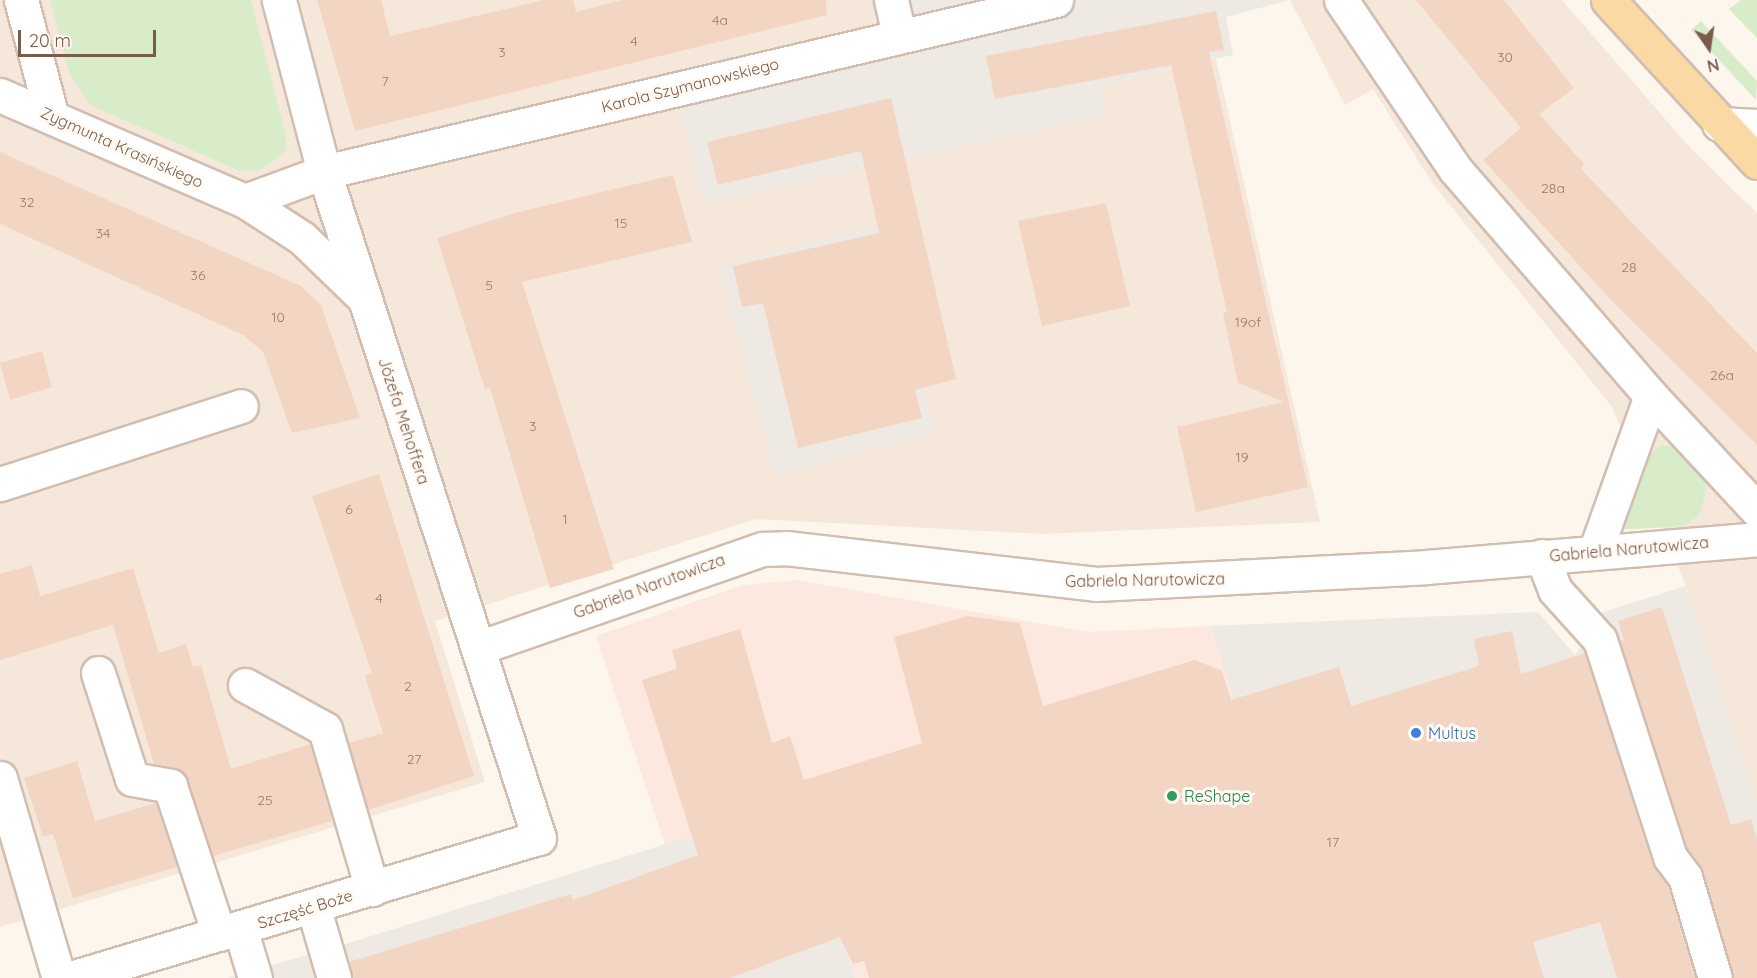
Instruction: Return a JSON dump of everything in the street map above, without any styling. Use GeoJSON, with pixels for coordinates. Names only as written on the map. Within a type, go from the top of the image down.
{"type":"FeatureCollection","features":[{"type":"Feature","properties":{"kind":"main road"},"geometry":{"type":"LineString","coordinates":[[1608,0],[1719,124],[1757,162]]}},
{"type":"Feature","properties":{"kind":"street"},"geometry":{"type":"LineString","coordinates":[[21,0],[52,117]]}},
{"type":"Feature","properties":{"kind":"street","name":"Józefa Mehoffera"},"geometry":{"type":"LineString","coordinates":[[279,0],[324,172],[539,838]]}},
{"type":"Feature","properties":{"kind":"street"},"geometry":{"type":"LineString","coordinates":[[891,0],[899,35]]}},
{"type":"Feature","properties":{"kind":"street","name":"Karola Szymanowskiego"},"geometry":{"type":"LineString","coordinates":[[324,172],[899,35],[1056,0]]}},
{"type":"Feature","properties":{"kind":"street"},"geometry":{"type":"LineString","coordinates":[[1341,0],[1455,169],[1651,396],[1757,510]]}},
{"type":"Feature","properties":{"kind":"street","name":"Zygmunta Krasińskiego"},"geometry":{"type":"LineString","coordinates":[[0,95],[245,201],[302,238],[364,298]]}},
{"type":"Feature","properties":{"kind":"street"},"geometry":{"type":"LineString","coordinates":[[1719,124],[1757,126]]}},
{"type":"Feature","properties":{"kind":"street"},"geometry":{"type":"LineString","coordinates":[[245,201],[324,172]]}},
{"type":"Feature","properties":{"kind":"street"},"geometry":{"type":"LineString","coordinates":[[1595,552],[1651,396]]}},
{"type":"Feature","properties":{"kind":"street"},"geometry":{"type":"LineString","coordinates":[[0,484],[241,406]]}},
{"type":"Feature","properties":{"kind":"street","name":"Gabriela Narutowicza"},"geometry":{"type":"LineString","coordinates":[[478,648],[763,549],[786,548],[1024,579],[1096,584],[1542,556],[1757,539]]}},
{"type":"Feature","properties":{"kind":"street"},"geometry":{"type":"LineString","coordinates":[[1542,556],[1555,590],[1600,640],[1670,856],[1685,877],[1715,978]]}},
{"type":"Feature","properties":{"kind":"street"},"geometry":{"type":"LineString","coordinates":[[98,673],[132,780],[170,786],[230,931],[255,978]]}},
{"type":"Feature","properties":{"kind":"street"},"geometry":{"type":"LineString","coordinates":[[245,686],[325,729],[372,889]]}},
{"type":"Feature","properties":{"kind":"street"},"geometry":{"type":"LineString","coordinates":[[0,778],[59,978]]}},
{"type":"Feature","properties":{"kind":"street","name":"Szczęść Boże"},"geometry":{"type":"LineString","coordinates":[[71,978],[539,838]]}},
{"type":"Feature","properties":{"kind":"street"},"geometry":{"type":"LineString","coordinates":[[313,906],[334,978]]}},
{"type":"Feature","properties":{"kind":"shaded area"},"geometry":{"type":"Polygon","coordinates":[[[0,0],[869,0],[877,32],[1106,115],[1099,85],[1216,59],[1320,522],[1044,534],[756,519],[435,621],[485,782],[0,927],[0,0]]]}},
{"type":"Feature","properties":{"kind":"shaded area"},"geometry":{"type":"Polygon","coordinates":[[[869,0],[1290,0],[1226,17],[1233,55],[1099,85],[1106,115],[703,204],[673,77],[877,31],[869,0]]]}},
{"type":"Feature","properties":{"kind":"shaded area"},"geometry":{"type":"Polygon","coordinates":[[[1290,0],[1562,0],[1692,150],[1757,213],[1757,806],[1686,586],[1612,407],[1433,184],[1373,89],[1345,105],[1290,0]]]}},
{"type":"Feature","properties":{"kind":"shaded area"},"geometry":{"type":"Polygon","coordinates":[[[879,225],[936,433],[775,475],[719,266],[879,225]]]}},
{"type":"Feature","properties":{"kind":"shaded area"},"geometry":{"type":"Polygon","coordinates":[[[797,580],[1088,632],[1211,626],[1316,978],[855,978],[801,803],[665,845],[596,636],[743,585],[797,580]]]}},
{"type":"Feature","properties":{"kind":"shaded area"},"geometry":{"type":"Polygon","coordinates":[[[1686,586],[1757,806],[1757,978],[1316,978],[1211,626],[1538,612],[1575,655],[1603,612],[1686,586]]]}},
{"type":"Feature","properties":{"kind":"shaded area"},"geometry":{"type":"Polygon","coordinates":[[[801,802],[855,978],[227,978],[352,942],[801,802]]]}},
{"type":"Feature","properties":{"kind":"green space"},"geometry":{"type":"Polygon","coordinates":[[[50,0],[251,0],[286,136],[285,152],[261,170],[240,171],[90,105],[69,72],[50,0]]]}},
{"type":"Feature","properties":{"kind":"green space"},"geometry":{"type":"Polygon","coordinates":[[[1741,0],[1757,0],[1757,38],[1729,9],[1741,0]]]}},
{"type":"Feature","properties":{"kind":"green space"},"geometry":{"type":"Polygon","coordinates":[[[1701,21],[1757,81],[1756,100],[1691,30],[1701,21]]]}},
{"type":"Feature","properties":{"kind":"green space"},"geometry":{"type":"Polygon","coordinates":[[[1661,445],[1677,446],[1703,471],[1706,493],[1699,515],[1685,526],[1619,530],[1650,455],[1661,445]]]}},
{"type":"Feature","properties":{"kind":"building"},"geometry":{"type":"Polygon","coordinates":[[[317,0],[381,0],[390,36],[544,0],[573,0],[576,12],[622,0],[826,0],[827,15],[355,131],[317,0]]]}},
{"type":"Feature","properties":{"kind":"building"},"geometry":{"type":"Polygon","coordinates":[[[1416,0],[1504,0],[1574,88],[1539,114],[1584,164],[1581,169],[1757,353],[1757,445],[1610,299],[1483,160],[1521,128],[1416,0]]]}},
{"type":"Feature","properties":{"kind":"building"},"geometry":{"type":"Polygon","coordinates":[[[1216,11],[1224,50],[1209,52],[1308,487],[1196,512],[1177,427],[1284,402],[1238,383],[1223,313],[1227,312],[1171,65],[995,99],[986,56],[1216,11]]]}},
{"type":"Feature","properties":{"kind":"building"},"geometry":{"type":"Polygon","coordinates":[[[891,98],[956,379],[915,390],[922,418],[798,448],[763,303],[742,307],[733,266],[879,233],[861,151],[718,185],[707,142],[891,98]]]}},
{"type":"Feature","properties":{"kind":"building"},"geometry":{"type":"Polygon","coordinates":[[[0,152],[301,286],[321,305],[360,418],[292,433],[263,352],[243,335],[0,224],[0,152]]]}},
{"type":"Feature","properties":{"kind":"building"},"geometry":{"type":"Polygon","coordinates":[[[673,175],[692,242],[522,282],[614,569],[550,588],[490,388],[485,389],[437,238],[515,213],[673,175]]]}},
{"type":"Feature","properties":{"kind":"building"},"geometry":{"type":"Polygon","coordinates":[[[1106,203],[1130,306],[1042,326],[1018,221],[1106,203]]]}},
{"type":"Feature","properties":{"kind":"building"},"geometry":{"type":"Polygon","coordinates":[[[42,351],[52,387],[10,400],[0,363],[42,351]]]}},
{"type":"Feature","properties":{"kind":"building"},"geometry":{"type":"Polygon","coordinates":[[[379,474],[474,776],[368,810],[349,743],[383,733],[365,676],[372,673],[312,496],[379,474]]]}},
{"type":"Feature","properties":{"kind":"building"},"geometry":{"type":"Polygon","coordinates":[[[32,565],[40,596],[133,568],[159,653],[186,644],[193,667],[201,665],[231,769],[310,744],[332,821],[213,856],[188,780],[174,768],[154,764],[113,625],[0,660],[0,574],[32,565]]]}},
{"type":"Feature","properties":{"kind":"building"},"geometry":{"type":"Polygon","coordinates":[[[1662,607],[1731,825],[1751,819],[1757,839],[1757,978],[1733,978],[1703,872],[1687,848],[1620,641],[1624,640],[1618,621],[1662,607]]]}},
{"type":"Feature","properties":{"kind":"building"},"geometry":{"type":"Polygon","coordinates":[[[968,616],[1020,623],[1043,706],[1195,660],[1222,671],[1231,700],[1339,667],[1351,706],[1479,666],[1474,639],[1512,631],[1521,674],[1585,653],[1652,863],[1668,886],[1695,978],[1617,978],[1600,922],[1533,942],[1544,978],[869,978],[864,961],[853,964],[840,937],[730,978],[352,978],[349,962],[571,894],[573,900],[698,855],[642,680],[677,669],[672,650],[740,629],[772,743],[790,736],[804,780],[922,743],[894,637],[968,616]]]}},
{"type":"Feature","properties":{"kind":"building"},"geometry":{"type":"Polygon","coordinates":[[[77,761],[95,821],[156,803],[177,867],[73,898],[53,834],[43,837],[24,778],[77,761]]]}},
{"type":"Feature","properties":{"kind":"place","name":"Multus"},"geometry":{"type":"Point","coordinates":[1416,733]}},
{"type":"Feature","properties":{"kind":"place","name":"ReShape"},"geometry":{"type":"Point","coordinates":[1172,796]}}]}
